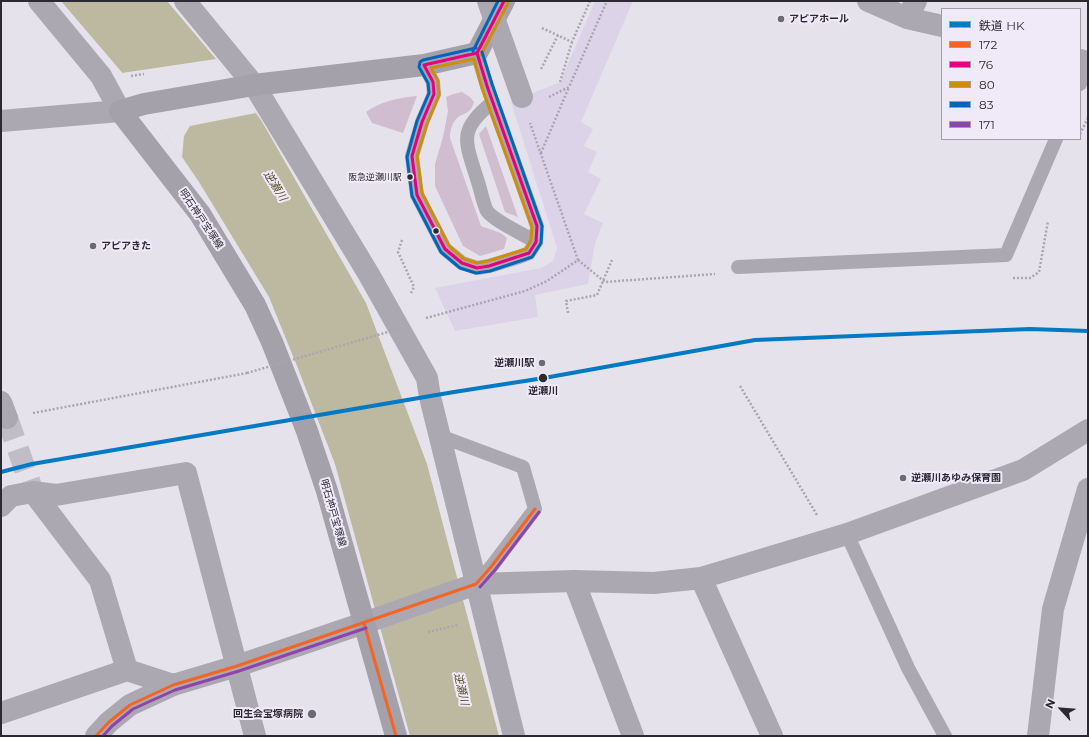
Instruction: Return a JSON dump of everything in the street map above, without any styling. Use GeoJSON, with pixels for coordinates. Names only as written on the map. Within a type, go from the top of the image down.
{"type":"FeatureCollection","features":[{"type":"Feature","properties":{"kind":"main road"},"geometry":{"type":"LineString","coordinates":[[120,111],[144,104],[246,87],[424,65],[477,54],[504,1]]}},
{"type":"Feature","properties":{"kind":"main road","name":"明石神戸宝塚線"},"geometry":{"type":"LineString","coordinates":[[120,111],[200,214],[255,305],[272,342],[310,439],[371,621],[396,736]]}},
{"type":"Feature","properties":{"kind":"street"},"geometry":{"type":"LineString","coordinates":[[1,121],[120,111],[101,76],[40,1]]}},
{"type":"Feature","properties":{"kind":"street"},"geometry":{"type":"LineString","coordinates":[[185,1],[246,87],[368,273],[426,378],[440,436],[468,587],[514,736]]}},
{"type":"Feature","properties":{"kind":"street"},"geometry":{"type":"LineString","coordinates":[[488,1],[522,97]]}},
{"type":"Feature","properties":{"kind":"street"},"geometry":{"type":"LineString","coordinates":[[868,1],[911,9],[941,25]]}},
{"type":"Feature","properties":{"kind":"street"},"geometry":{"type":"LineString","coordinates":[[96,736],[109,722],[130,705],[173,685],[237,666],[468,587],[574,581],[654,583],[701,578],[839,536],[1023,470],[1088,430]]}},
{"type":"Feature","properties":{"kind":"street"},"geometry":{"type":"LineString","coordinates":[[1,506],[12,496],[33,492],[56,495],[186,473],[255,736]]}},
{"type":"Feature","properties":{"kind":"street"},"geometry":{"type":"LineString","coordinates":[[1038,736],[1053,609],[1088,488]]}},
{"type":"Feature","properties":{"kind":"street"},"geometry":{"type":"LineString","coordinates":[[33,492],[100,580],[127,670]]}},
{"type":"Feature","properties":{"kind":"street"},"geometry":{"type":"LineString","coordinates":[[701,578],[772,736]]}},
{"type":"Feature","properties":{"kind":"street"},"geometry":{"type":"LineString","coordinates":[[574,581],[633,736]]}},
{"type":"Feature","properties":{"kind":"street"},"geometry":{"type":"LineString","coordinates":[[1,713],[127,670],[173,685]]}},
{"type":"Feature","properties":{"kind":"lane"},"geometry":{"type":"LineString","coordinates":[[424,65],[433,82],[434,94],[422,122],[412,156],[417,195],[445,249],[462,263],[477,268],[529,253],[536,242],[537,226],[477,54]]}},
{"type":"Feature","properties":{"kind":"lane"},"geometry":{"type":"LineString","coordinates":[[1081,82],[1088,65]]}},
{"type":"Feature","properties":{"kind":"lane"},"geometry":{"type":"LineString","coordinates":[[493,102],[479,113],[469,128],[466,142],[487,211],[500,221],[536,242]]}},
{"type":"Feature","properties":{"kind":"lane"},"geometry":{"type":"LineString","coordinates":[[738,267],[1006,255],[1056,140]]}},
{"type":"Feature","properties":{"kind":"lane"},"geometry":{"type":"LineString","coordinates":[[440,436],[523,467],[535,509],[491,567],[468,587]]}},
{"type":"Feature","properties":{"kind":"lane"},"geometry":{"type":"LineString","coordinates":[[839,536],[945,736]]}},
{"type":"Feature","properties":{"kind":"path"},"geometry":{"type":"LineString","coordinates":[[560,82],[572,42],[590,1]]}},
{"type":"Feature","properties":{"kind":"path"},"geometry":{"type":"LineString","coordinates":[[541,154],[606,1]]}},
{"type":"Feature","properties":{"kind":"path"},"geometry":{"type":"LineString","coordinates":[[542,28],[572,42]]}},
{"type":"Feature","properties":{"kind":"path"},"geometry":{"type":"LineString","coordinates":[[543,76],[541,69],[558,35]]}},
{"type":"Feature","properties":{"kind":"path"},"geometry":{"type":"LineString","coordinates":[[544,100],[569,87]]}},
{"type":"Feature","properties":{"kind":"path"},"geometry":{"type":"LineString","coordinates":[[548,90],[550,97]]}},
{"type":"Feature","properties":{"kind":"path"},"geometry":{"type":"LineString","coordinates":[[1081,132],[1088,118]]}},
{"type":"Feature","properties":{"kind":"path"},"geometry":{"type":"LineString","coordinates":[[402,240],[398,252],[414,287],[410,293]]}},
{"type":"Feature","properties":{"kind":"path"},"geometry":{"type":"LineString","coordinates":[[578,260],[605,282],[722,273]]}},
{"type":"Feature","properties":{"kind":"path"},"geometry":{"type":"LineString","coordinates":[[568,312],[566,302],[597,295],[612,260]]}},
{"type":"Feature","properties":{"kind":"path"},"geometry":{"type":"LineString","coordinates":[[4,410],[247,374],[398,329]]}},
{"type":"Feature","properties":{"kind":"path"},"geometry":{"type":"LineString","coordinates":[[740,386],[839,536]]}},
{"type":"Feature","properties":{"kind":"shaded area"},"geometry":{"type":"Polygon","coordinates":[[[595,1],[633,1],[581,122],[593,129],[584,146],[597,152],[588,172],[601,179],[584,214],[603,223],[595,243],[588,284],[535,295],[538,317],[455,331],[435,288],[541,268],[553,261],[557,248],[511,102],[560,82],[595,1]]]}},
{"type":"Feature","properties":{"kind":"shaded area"},"geometry":{"type":"Polygon","coordinates":[[[462,92],[470,97],[474,102],[470,110],[460,116],[452,125],[450,138],[481,226],[499,232],[507,238],[504,249],[480,256],[463,246],[435,186],[435,164],[443,137],[448,111],[446,97],[462,92]]]}},
{"type":"Feature","properties":{"kind":"shaded area"},"geometry":{"type":"Polygon","coordinates":[[[417,96],[403,133],[372,123],[366,112],[378,105],[390,101],[417,96]]]}},
{"type":"Feature","properties":{"kind":"shaded area"},"geometry":{"type":"Polygon","coordinates":[[[486,126],[518,217],[505,212],[479,134],[486,126]]]}},
{"type":"Feature","properties":{"kind":"water"},"geometry":{"type":"Polygon","coordinates":[[[61,1],[167,1],[216,59],[261,120],[366,303],[427,464],[499,736],[410,736],[335,464],[269,297],[199,182],[182,157],[125,76],[61,1]]]}},
{"type":"Feature","properties":{"kind":"pier"},"geometry":{"type":"Polygon","coordinates":[[[216,59],[256,113],[190,126],[184,136],[182,157],[122,73],[216,59]]]}},
{"type":"Feature","properties":{"kind":"tunnel"},"geometry":{"type":"LineString","coordinates":[[7,418],[33,492]]}},
{"type":"Feature","properties":{"kind":"rail line","name":"HK"},"geometry":{"type":"LineString","coordinates":[[1,472],[32,464],[544,378],[755,340],[1030,329],[1088,331]]}},
{"type":"Feature","properties":{"kind":"transit line","name":"83"},"geometry":{"type":"LineString","coordinates":[[473,51],[498,1]]}},
{"type":"Feature","properties":{"kind":"transit line","name":"76"},"geometry":{"type":"LineString","coordinates":[[477,53],[504,1]]}},
{"type":"Feature","properties":{"kind":"transit line","name":"80"},"geometry":{"type":"LineString","coordinates":[[481,55],[508,3]]}},
{"type":"Feature","properties":{"kind":"transit line","name":"83"},"geometry":{"type":"LineString","coordinates":[[476,48],[423,60],[420,62],[419,67],[428,83],[429,93],[417,121],[407,157],[412,196],[441,252],[460,268],[476,273],[490,271],[532,257],[541,243],[542,226],[482,52]]}},
{"type":"Feature","properties":{"kind":"transit line","name":"76"},"geometry":{"type":"LineString","coordinates":[[477,53],[487,86],[537,226],[536,242],[529,253],[489,266],[477,268],[462,263],[445,249],[417,195],[412,156],[422,122],[434,94],[433,82],[424,65],[477,53]]}},
{"type":"Feature","properties":{"kind":"transit line","name":"80"},"geometry":{"type":"LineString","coordinates":[[474,59],[482,88],[532,227],[531,240],[526,249],[477,263],[464,259],[449,246],[422,193],[417,156],[427,124],[439,95],[438,81],[431,68],[474,59]]}},
{"type":"Feature","properties":{"kind":"transit line","name":"172"},"geometry":{"type":"LineString","coordinates":[[96,736],[109,722],[130,705],[173,685],[237,666],[476,584],[491,567],[535,509]]}},
{"type":"Feature","properties":{"kind":"transit line","name":"171"},"geometry":{"type":"LineString","coordinates":[[480,587],[495,570],[539,512]]}},
{"type":"Feature","properties":{"kind":"transit line","name":"172"},"geometry":{"type":"LineString","coordinates":[[364,623],[396,736]]}},
{"type":"Feature","properties":{"kind":"transit line","name":"171"},"geometry":{"type":"LineString","coordinates":[[103,736],[112,726],[133,709],[175,690],[239,671],[366,628]]}},
{"type":"Feature","properties":{"kind":"place","name":"アピアホール"},"geometry":{"type":"Point","coordinates":[781,19]}},
{"type":"Feature","properties":{"kind":"place","name":"阪急逆瀬川駅"},"geometry":{"type":"Point","coordinates":[410,177]}},
{"type":"Feature","properties":{"kind":"place","name":"アピアきた"},"geometry":{"type":"Point","coordinates":[93,246]}},
{"type":"Feature","properties":{"kind":"place","name":"逆瀬川駅"},"geometry":{"type":"Point","coordinates":[542,363]}},
{"type":"Feature","properties":{"kind":"place","name":"逆瀬川"},"geometry":{"type":"Point","coordinates":[543,378]}},
{"type":"Feature","properties":{"kind":"place","name":"逆瀬川あゆみ保育園"},"geometry":{"type":"Point","coordinates":[903,478]}},
{"type":"Feature","properties":{"kind":"place","name":"回生会宝塚病院"},"geometry":{"type":"Point","coordinates":[312,714]}}]}
